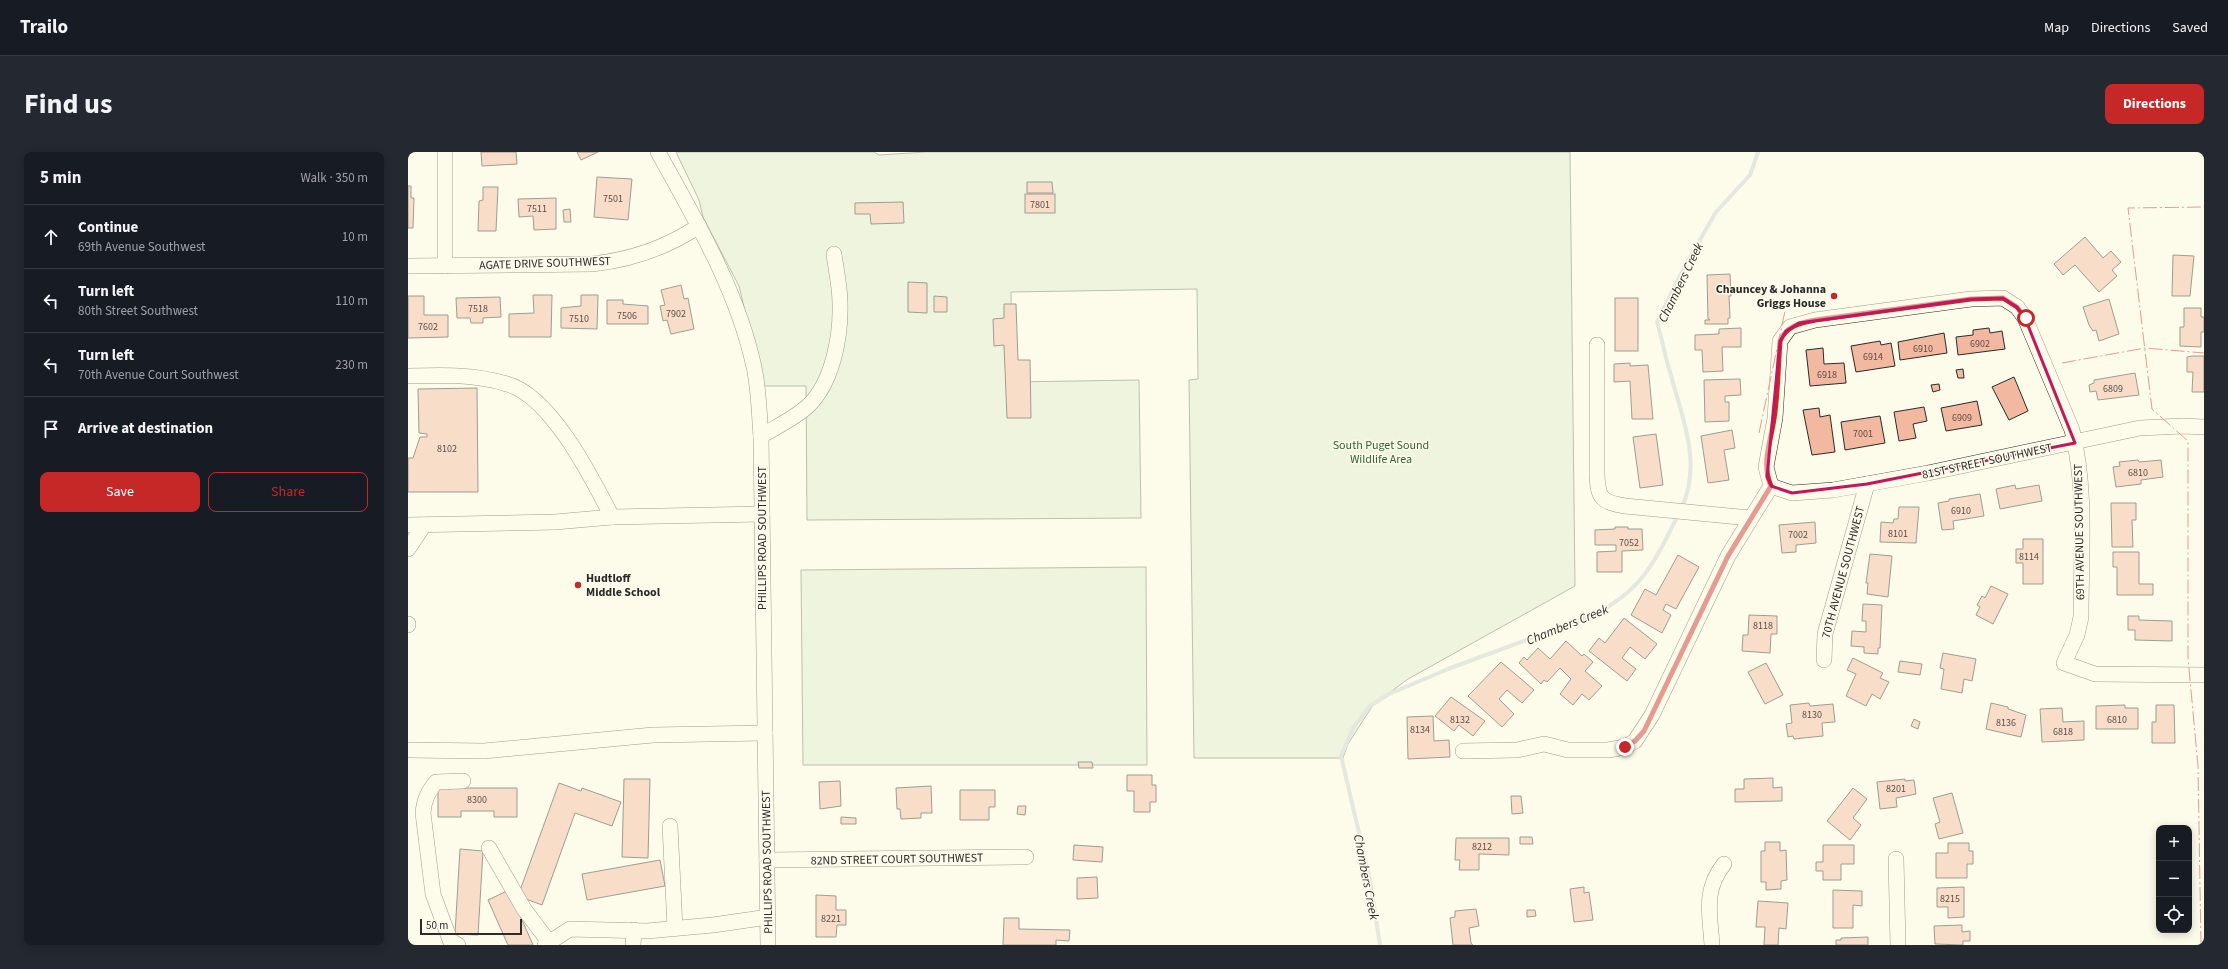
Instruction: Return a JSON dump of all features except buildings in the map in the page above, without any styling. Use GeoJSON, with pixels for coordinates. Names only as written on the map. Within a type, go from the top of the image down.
{"type":"FeatureCollection","features":[{"type":"Feature","properties":{"kind":"street"},"geometry":{"type":"LineString","coordinates":[[445,152],[445,266]]}},
{"type":"Feature","properties":{"kind":"street","name":"PHILLIPS ROAD SOUTHWEST"},"geometry":{"type":"LineString","coordinates":[[658,152],[699,226],[726,281],[754,366],[762,436],[768,945]]}},
{"type":"Feature","properties":{"kind":"street","name":"AGATE DRIVE SOUTHWEST"},"geometry":{"type":"LineString","coordinates":[[408,266],[592,264],[620,261],[681,238],[699,226]]}},
{"type":"Feature","properties":{"kind":"street"},"geometry":{"type":"LineString","coordinates":[[762,436],[806,407],[816,397],[827,378],[837,344],[840,303],[834,254]]}},
{"type":"Feature","properties":{"kind":"street","name":"69TH AVENUE SOUTHWEST"},"geometry":{"type":"LineString","coordinates":[[1771,486],[1766,467],[1775,418],[1780,341],[1790,327],[1815,320],[1971,299],[2003,298],[2017,307],[2026,318],[2072,430],[2075,443],[2080,496],[2081,616],[2077,635],[2064,663],[2095,674],[2204,675]]}},
{"type":"Feature","properties":{"kind":"street"},"geometry":{"type":"LineString","coordinates":[[1596,345],[1597,488],[1605,502],[1662,510],[1750,518]]}},
{"type":"Feature","properties":{"kind":"street"},"geometry":{"type":"LineString","coordinates":[[408,376],[457,375],[508,384],[531,396],[570,441],[612,517]]}},
{"type":"Feature","properties":{"kind":"street","name":"81ST STREET SOUTHWEST"},"geometry":{"type":"LineString","coordinates":[[1771,486],[1792,493],[1805,493],[1867,484],[2075,443],[2140,428],[2182,426],[2204,427]]}},
{"type":"Feature","properties":{"kind":"street","name":"70TH AVENUE SOUTHWEST"},"geometry":{"type":"LineString","coordinates":[[1824,660],[1825,634],[1867,484]]}},
{"type":"Feature","properties":{"kind":"street"},"geometry":{"type":"LineString","coordinates":[[1463,750],[1517,750],[1544,744],[1568,750],[1608,750],[1625,747],[1635,741],[1652,715],[1702,607],[1750,518],[1771,486]]}},
{"type":"Feature","properties":{"kind":"street"},"geometry":{"type":"LineString","coordinates":[[408,525],[555,522],[612,517],[762,514]]}},
{"type":"Feature","properties":{"kind":"street"},"geometry":{"type":"LineString","coordinates":[[408,549],[424,524]]}},
{"type":"Feature","properties":{"kind":"street"},"geometry":{"type":"LineString","coordinates":[[408,750],[484,751],[653,735],[765,733]]}},
{"type":"Feature","properties":{"kind":"street"},"geometry":{"type":"LineString","coordinates":[[458,945],[450,940],[434,894],[423,814],[423,802],[429,790],[436,782],[463,781]]}},
{"type":"Feature","properties":{"kind":"street"},"geometry":{"type":"LineString","coordinates":[[670,826],[675,928]]}},
{"type":"Feature","properties":{"kind":"street"},"geometry":{"type":"LineString","coordinates":[[489,848],[524,909],[547,944],[570,929],[634,930],[675,928],[713,925],[768,917]]}},
{"type":"Feature","properties":{"kind":"street","name":"82ND STREET COURT SOUTHWEST"},"geometry":{"type":"LineString","coordinates":[[767,860],[1026,857]]}},
{"type":"Feature","properties":{"kind":"street"},"geometry":{"type":"LineString","coordinates":[[1896,859],[1898,945]]}},
{"type":"Feature","properties":{"kind":"street"},"geometry":{"type":"LineString","coordinates":[[1712,945],[1709,894],[1714,877],[1724,864]]}},
{"type":"Feature","properties":{"kind":"street"},"geometry":{"type":"LineString","coordinates":[[633,945],[634,930]]}},
{"type":"Feature","properties":{"kind":"highlighted area"},"geometry":{"type":"Polygon","coordinates":[[[2003,298],[2017,307],[2025,318],[2075,443],[1867,484],[1792,493],[1771,486],[1767,477],[1780,341],[1786,331],[1799,323],[1971,299],[2003,298]]]}},
{"type":"Feature","properties":{"kind":"green space","name":"South Puget Sound Wildlife Area"},"geometry":{"type":"Polygon","coordinates":[[[676,152],[874,152],[879,155],[926,152],[1570,152],[1575,586],[1408,679],[1373,705],[1348,744],[1343,758],[1194,758],[1189,380],[1198,379],[1197,289],[1011,292],[1012,382],[1139,380],[1141,518],[807,520],[806,386],[756,386],[754,350],[739,286],[703,217],[699,200],[676,152]]]}},
{"type":"Feature","properties":{"kind":"green space"},"geometry":{"type":"Polygon","coordinates":[[[1146,567],[1147,765],[803,765],[801,570],[1146,567]]]}},
{"type":"Feature","properties":{"kind":"waterway","name":"Chambers Creek"},"geometry":{"type":"LineString","coordinates":[[1681,509],[1687,492],[1690,475],[1688,440],[1685,423],[1657,322],[1686,264],[1716,212],[1750,175],[1758,152]]}},
{"type":"Feature","properties":{"kind":"waterway","name":"Chambers Creek"},"geometry":{"type":"LineString","coordinates":[[1380,945],[1370,880],[1341,756],[1353,728],[1370,706],[1389,694],[1448,669],[1591,616],[1608,606],[1635,586],[1645,574],[1661,548],[1678,515]]}},
{"type":"Feature","properties":{"kind":"power"},"geometry":{"type":"LineString","coordinates":[[2201,945],[2198,766],[2188,658],[2188,441],[2152,409],[2128,208],[2204,207]]}},
{"type":"Feature","properties":{"kind":"power"},"geometry":{"type":"LineString","coordinates":[[1759,433],[1785,311]]}},
{"type":"Feature","properties":{"kind":"power"},"geometry":{"type":"LineString","coordinates":[[2062,363],[2145,348],[2204,353]]}},
{"type":"Feature","properties":{"kind":"place","name":"Chauncey & Johanna Griggs House"},"geometry":{"type":"Point","coordinates":[1834,296]}},
{"type":"Feature","properties":{"kind":"place","name":"Hudtloff Middle School"},"geometry":{"type":"Point","coordinates":[578,585]}},
{"type":"Feature","properties":{"kind":"route"},"geometry":{"type":"LineString","coordinates":[[1625,747],[1635,741],[1644,731],[1728,556],[1771,486],[1767,477],[1766,467],[1768,448],[1775,418],[1776,382],[1780,341],[1786,331],[1790,327],[1799,323],[1815,320],[1971,299],[2003,298],[2017,307],[2026,318]]}}]}
